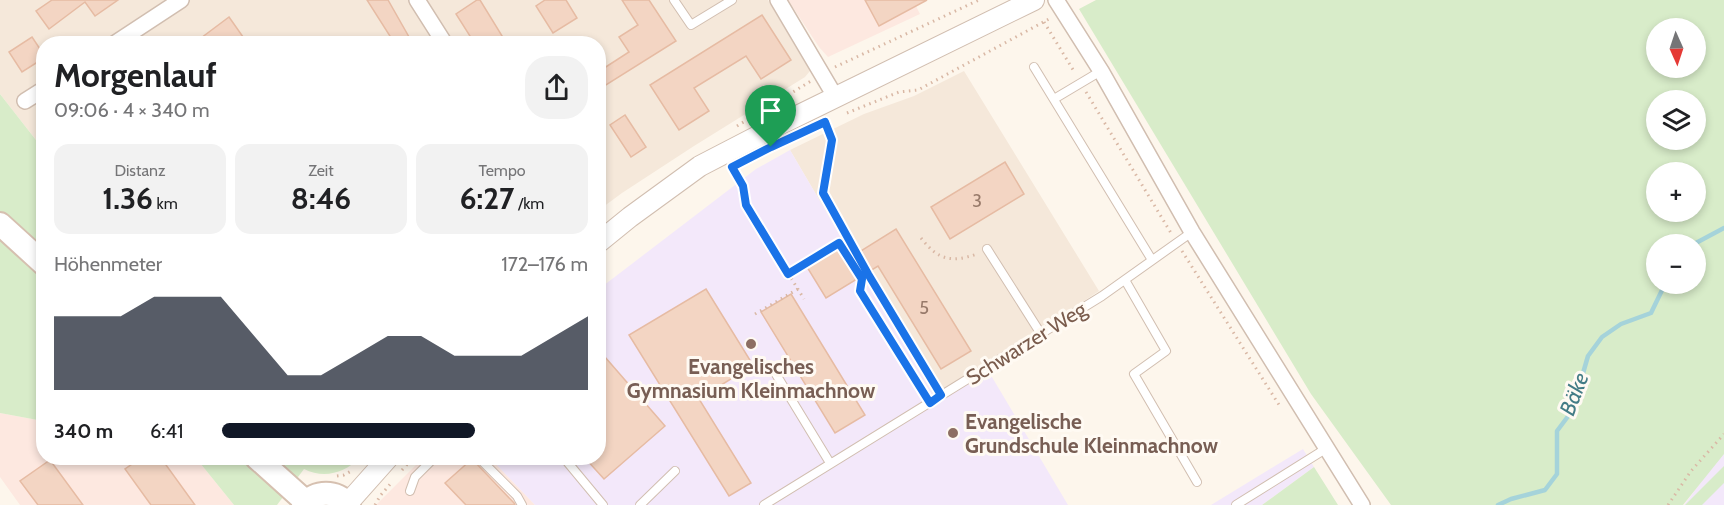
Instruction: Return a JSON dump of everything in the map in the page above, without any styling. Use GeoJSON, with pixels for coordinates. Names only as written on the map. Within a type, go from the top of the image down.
{"type":"FeatureCollection","features":[{"type":"Feature","properties":{"kind":"main road"},"geometry":{"type":"LineString","coordinates":[[0,224],[36,257]]}},
{"type":"Feature","properties":{"kind":"main road"},"geometry":{"type":"LineString","coordinates":[[264,465],[304,503],[315,495],[330,494],[338,496],[349,504]]}},
{"type":"Feature","properties":{"kind":"street"},"geometry":{"type":"LineString","coordinates":[[126,36],[181,0]]}},
{"type":"Feature","properties":{"kind":"street"},"geometry":{"type":"LineString","coordinates":[[417,0],[440,36]]}},
{"type":"Feature","properties":{"kind":"street"},"geometry":{"type":"LineString","coordinates":[[778,0],[838,106]]}},
{"type":"Feature","properties":{"kind":"street"},"geometry":{"type":"LineString","coordinates":[[606,236],[699,166],[838,106],[1034,0]]}},
{"type":"Feature","properties":{"kind":"street"},"geometry":{"type":"LineString","coordinates":[[1059,5],[1101,71],[1192,232],[1362,505]]}},
{"type":"Feature","properties":{"kind":"street"},"geometry":{"type":"LineString","coordinates":[[25,101],[36,94]]}},
{"type":"Feature","properties":{"kind":"street"},"geometry":{"type":"LineString","coordinates":[[349,504],[382,465]]}},
{"type":"Feature","properties":{"kind":"lane"},"geometry":{"type":"LineString","coordinates":[[674,0],[691,25],[732,0]]}},
{"type":"Feature","properties":{"kind":"lane"},"geometry":{"type":"LineString","coordinates":[[1034,67],[1152,260]]}},
{"type":"Feature","properties":{"kind":"lane"},"geometry":{"type":"LineString","coordinates":[[1054,99],[1101,71]]}},
{"type":"Feature","properties":{"kind":"lane","name":"Schwarzer Weg"},"geometry":{"type":"LineString","coordinates":[[764,505],[1041,334],[1125,280],[1192,232]]}},
{"type":"Feature","properties":{"kind":"lane"},"geometry":{"type":"LineString","coordinates":[[987,249],[1041,334]]}},
{"type":"Feature","properties":{"kind":"lane"},"geometry":{"type":"LineString","coordinates":[[1125,280],[1166,351],[1134,374],[1197,482]]}},
{"type":"Feature","properties":{"kind":"lane"},"geometry":{"type":"LineString","coordinates":[[774,370],[830,464]]}},
{"type":"Feature","properties":{"kind":"lane"},"geometry":{"type":"LineString","coordinates":[[1236,505],[1327,448]]}},
{"type":"Feature","properties":{"kind":"lane"},"geometry":{"type":"LineString","coordinates":[[410,491],[415,477],[427,465]]}},
{"type":"Feature","properties":{"kind":"lane"},"geometry":{"type":"LineString","coordinates":[[486,465],[517,496],[522,505]]}},
{"type":"Feature","properties":{"kind":"lane"},"geometry":{"type":"LineString","coordinates":[[570,465],[603,505]]}},
{"type":"Feature","properties":{"kind":"lane"},"geometry":{"type":"LineString","coordinates":[[640,505],[675,471]]}},
{"type":"Feature","properties":{"kind":"path"},"geometry":{"type":"LineString","coordinates":[[838,106],[918,90],[1044,22],[1059,5]]}},
{"type":"Feature","properties":{"kind":"path"},"geometry":{"type":"LineString","coordinates":[[1044,22],[1177,243],[1281,408]]}},
{"type":"Feature","properties":{"kind":"path"},"geometry":{"type":"LineString","coordinates":[[815,125],[833,118]]}},
{"type":"Feature","properties":{"kind":"path"},"geometry":{"type":"LineString","coordinates":[[825,122],[832,140],[823,193],[868,274],[941,395]]}},
{"type":"Feature","properties":{"kind":"path"},"geometry":{"type":"LineString","coordinates":[[732,167],[743,186],[746,205],[804,299]]}},
{"type":"Feature","properties":{"kind":"path"},"geometry":{"type":"LineString","coordinates":[[921,238],[931,251],[941,257],[964,258],[987,249]]}},
{"type":"Feature","properties":{"kind":"path"},"geometry":{"type":"LineString","coordinates":[[788,274],[839,243],[862,279],[860,291],[930,403]]}},
{"type":"Feature","properties":{"kind":"path"},"geometry":{"type":"LineString","coordinates":[[755,314],[798,289]]}},
{"type":"Feature","properties":{"kind":"path"},"geometry":{"type":"LineString","coordinates":[[1668,505],[1691,471],[1724,434]]}},
{"type":"Feature","properties":{"kind":"path"},"geometry":{"type":"LineString","coordinates":[[375,505],[380,496]]}},
{"type":"Feature","properties":{"kind":"shaded area"},"geometry":{"type":"Polygon","coordinates":[[[0,0],[768,0],[810,71],[805,77],[694,146],[606,205],[606,36],[36,36],[36,140],[0,94],[0,0]]]}},
{"type":"Feature","properties":{"kind":"shaded area"},"geometry":{"type":"Polygon","coordinates":[[[788,0],[913,0],[920,14],[828,57],[788,0]]]}},
{"type":"Feature","properties":{"kind":"shaded area"},"geometry":{"type":"Polygon","coordinates":[[[964,71],[1099,291],[936,399],[790,150],[864,114],[914,96],[964,71]]]}},
{"type":"Feature","properties":{"kind":"shaded area","name":"Evangelisches Gymnasium Kleinmachnow"},"geometry":{"type":"Polygon","coordinates":[[[790,150],[936,399],[986,367],[1068,505],[535,505],[497,465],[606,465],[606,284],[756,169],[790,150]]]}},
{"type":"Feature","properties":{"kind":"shaded area"},"geometry":{"type":"Polygon","coordinates":[[[0,413],[36,420],[36,465],[202,465],[234,505],[20,505],[0,477],[0,413]]]}},
{"type":"Feature","properties":{"kind":"shaded area","name":"Evangelische Grundschule Kleinmachnow"},"geometry":{"type":"Polygon","coordinates":[[[1303,449],[1314,467],[1262,505],[1211,505],[1303,449]]]}},
{"type":"Feature","properties":{"kind":"shaded area"},"geometry":{"type":"Polygon","coordinates":[[[1724,454],[1724,505],[1684,505],[1720,457],[1724,454]]]}},
{"type":"Feature","properties":{"kind":"shaded area"},"geometry":{"type":"Polygon","coordinates":[[[416,465],[497,465],[535,505],[376,505],[416,465]]]}},
{"type":"Feature","properties":{"kind":"green space"},"geometry":{"type":"Polygon","coordinates":[[[1096,0],[1724,0],[1724,454],[1683,505],[1391,505],[1311,394],[1079,9],[1096,0]]]}},
{"type":"Feature","properties":{"kind":"green space"},"geometry":{"type":"Polygon","coordinates":[[[0,94],[36,140],[36,420],[0,413],[0,94]]]}},
{"type":"Feature","properties":{"kind":"green space"},"geometry":{"type":"Polygon","coordinates":[[[202,465],[350,465],[341,471],[326,474],[304,469],[277,505],[234,505],[202,465]]]}},
{"type":"Feature","properties":{"kind":"green space"},"geometry":{"type":"Polygon","coordinates":[[[1724,466],[1724,483],[1702,505],[1685,505],[1724,466]]]}},
{"type":"Feature","properties":{"kind":"green space"},"geometry":{"type":"Polygon","coordinates":[[[1314,467],[1338,505],[1262,505],[1314,467]]]}},
{"type":"Feature","properties":{"kind":"building"},"geometry":{"type":"Polygon","coordinates":[[[52,0],[118,0],[95,16],[85,2],[49,29],[36,11],[52,0]]]}},
{"type":"Feature","properties":{"kind":"building"},"geometry":{"type":"Polygon","coordinates":[[[367,0],[388,0],[408,36],[390,36],[367,0]]]}},
{"type":"Feature","properties":{"kind":"building"},"geometry":{"type":"Polygon","coordinates":[[[480,0],[502,36],[470,36],[456,14],[480,0]]]}},
{"type":"Feature","properties":{"kind":"building"},"geometry":{"type":"Polygon","coordinates":[[[545,0],[566,0],[577,18],[553,33],[536,6],[545,0]]]}},
{"type":"Feature","properties":{"kind":"building"},"geometry":{"type":"Polygon","coordinates":[[[622,0],[649,0],[676,41],[606,85],[606,67],[629,52],[619,37],[638,25],[622,0]]]}},
{"type":"Feature","properties":{"kind":"building"},"geometry":{"type":"Polygon","coordinates":[[[865,0],[927,0],[879,26],[865,0]]]}},
{"type":"Feature","properties":{"kind":"building"},"geometry":{"type":"Polygon","coordinates":[[[762,15],[791,60],[761,79],[746,56],[694,88],[709,111],[679,130],[650,85],[762,15]]]}},
{"type":"Feature","properties":{"kind":"building"},"geometry":{"type":"Polygon","coordinates":[[[229,17],[242,36],[204,36],[229,17]]]}},
{"type":"Feature","properties":{"kind":"building"},"geometry":{"type":"Polygon","coordinates":[[[32,37],[36,43],[36,63],[22,72],[9,52],[32,37]]]}},
{"type":"Feature","properties":{"kind":"building"},"geometry":{"type":"Polygon","coordinates":[[[625,115],[646,147],[631,157],[610,125],[625,115]]]}},
{"type":"Feature","properties":{"kind":"building"},"geometry":{"type":"Polygon","coordinates":[[[1005,162],[1024,194],[950,239],[931,207],[1005,162]]]}},
{"type":"Feature","properties":{"kind":"building"},"geometry":{"type":"Polygon","coordinates":[[[896,229],[971,351],[941,369],[878,266],[826,298],[807,267],[840,247],[848,259],[896,229]]]}},
{"type":"Feature","properties":{"kind":"building"},"geometry":{"type":"Polygon","coordinates":[[[706,289],[753,365],[699,399],[751,483],[729,496],[629,335],[706,289]]]}},
{"type":"Feature","properties":{"kind":"building"},"geometry":{"type":"Polygon","coordinates":[[[791,294],[865,415],[835,433],[761,312],[791,294]]]}},
{"type":"Feature","properties":{"kind":"building"},"geometry":{"type":"Polygon","coordinates":[[[606,358],[665,426],[604,479],[591,465],[606,465],[606,358]]]}},
{"type":"Feature","properties":{"kind":"building"},"geometry":{"type":"Polygon","coordinates":[[[43,465],[54,465],[83,505],[38,505],[20,481],[43,465]]]}},
{"type":"Feature","properties":{"kind":"building"},"geometry":{"type":"Polygon","coordinates":[[[131,465],[166,465],[195,505],[151,505],[125,469],[131,465]]]}},
{"type":"Feature","properties":{"kind":"building"},"geometry":{"type":"Polygon","coordinates":[[[465,465],[478,465],[515,505],[466,505],[445,483],[465,465]]]}},
{"type":"Feature","properties":{"kind":"waterway","name":"Bäke"},"geometry":{"type":"LineString","coordinates":[[1706,238],[1724,228]]}},
{"type":"Feature","properties":{"kind":"waterway","name":"Bäke"},"geometry":{"type":"LineString","coordinates":[[1498,505],[1545,490],[1557,474],[1557,431],[1572,411],[1588,356],[1602,337],[1621,324],[1651,313],[1660,294]]}},
{"type":"Feature","properties":{"kind":"place","name":"Evangelisches Gymnasium Kleinmachnow"},"geometry":{"type":"Point","coordinates":[751,344]}},
{"type":"Feature","properties":{"kind":"place","name":"Evangelische Grundschule Kleinmachnow"},"geometry":{"type":"Point","coordinates":[953,433]}},
{"type":"Feature","properties":{"kind":"route"},"geometry":{"type":"LineString","coordinates":[[825,122],[832,140],[823,193],[868,274],[941,395],[930,403],[860,291],[862,279],[839,243],[788,274],[746,205],[743,186],[732,167],[771,147],[825,122]]}}]}
